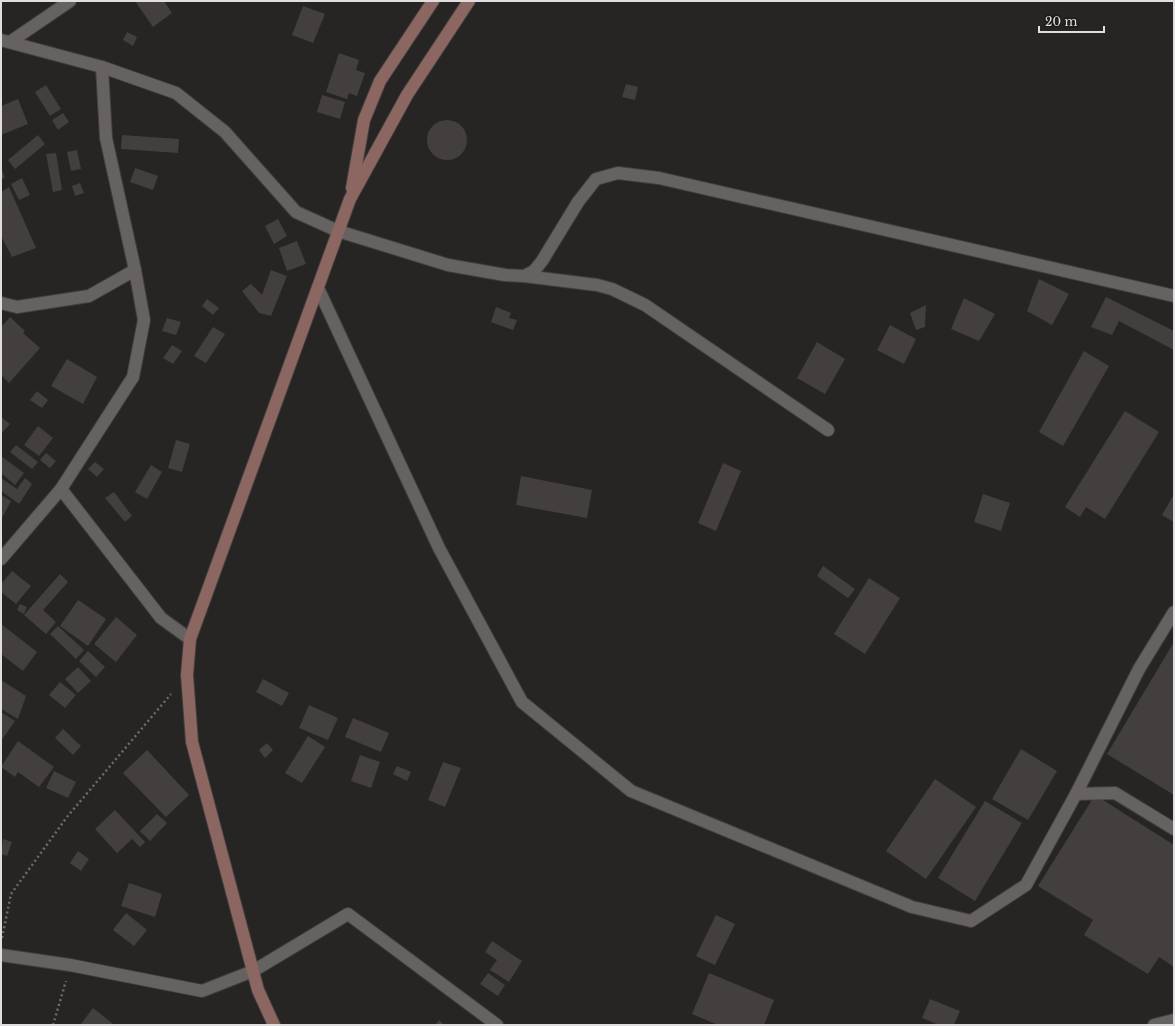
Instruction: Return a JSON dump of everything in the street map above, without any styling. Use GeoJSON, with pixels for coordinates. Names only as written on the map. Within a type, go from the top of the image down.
{"type":"FeatureCollection","features":[{"type":"Feature","properties":{"kind":"main road"},"geometry":{"type":"LineString","coordinates":[[350,199],[364,120],[378,88],[433,1]]}},
{"type":"Feature","properties":{"kind":"main road"},"geometry":{"type":"LineString","coordinates":[[274,1025],[258,990],[192,742],[187,675],[190,639],[350,199],[407,95],[469,1]]}},
{"type":"Feature","properties":{"kind":"street"},"geometry":{"type":"LineString","coordinates":[[6,41],[70,1]]}},
{"type":"Feature","properties":{"kind":"street"},"geometry":{"type":"LineString","coordinates":[[6,41],[102,67],[176,93],[225,132],[296,212],[338,231],[448,264],[505,275],[597,285],[626,296],[645,305],[828,430]]}},
{"type":"Feature","properties":{"kind":"street"},"geometry":{"type":"LineString","coordinates":[[1,559],[61,489],[132,377],[144,320],[135,270],[106,138],[102,67]]}},
{"type":"Feature","properties":{"kind":"street"},"geometry":{"type":"LineString","coordinates":[[524,276],[534,271],[578,202],[596,179],[618,172],[659,178],[1174,296]]}},
{"type":"Feature","properties":{"kind":"street"},"geometry":{"type":"LineString","coordinates":[[1,303],[17,307],[89,296],[135,270]]}},
{"type":"Feature","properties":{"kind":"street"},"geometry":{"type":"LineString","coordinates":[[318,288],[439,548],[522,702],[631,791],[912,907],[970,921],[1026,885],[1076,794],[1139,669],[1174,612]]}},
{"type":"Feature","properties":{"kind":"street"},"geometry":{"type":"LineString","coordinates":[[61,489],[161,618],[190,639]]}},
{"type":"Feature","properties":{"kind":"street"},"geometry":{"type":"LineString","coordinates":[[1076,794],[1115,793],[1174,829]]}},
{"type":"Feature","properties":{"kind":"street"},"geometry":{"type":"LineString","coordinates":[[1,955],[70,965],[202,992],[253,971],[348,914],[497,1025]]}},
{"type":"Feature","properties":{"kind":"street"},"geometry":{"type":"LineString","coordinates":[[1154,1025],[1174,1020]]}},
{"type":"Feature","properties":{"kind":"path"},"geometry":{"type":"LineString","coordinates":[[1,941],[11,894],[67,817],[187,675]]}},
{"type":"Feature","properties":{"kind":"path"},"geometry":{"type":"LineString","coordinates":[[53,1025],[70,965]]}},
{"type":"Feature","properties":{"kind":"building"},"geometry":{"type":"Polygon","coordinates":[[[135,1],[164,1],[172,13],[153,27],[135,1]]]}},
{"type":"Feature","properties":{"kind":"building"},"geometry":{"type":"Polygon","coordinates":[[[303,6],[325,14],[313,43],[292,35],[303,6]]]}},
{"type":"Feature","properties":{"kind":"building"},"geometry":{"type":"Polygon","coordinates":[[[127,32],[137,37],[133,46],[123,40],[127,32]]]}},
{"type":"Feature","properties":{"kind":"building"},"geometry":{"type":"Polygon","coordinates":[[[339,53],[359,60],[356,70],[365,73],[357,96],[349,93],[347,99],[326,92],[339,53]]]}},
{"type":"Feature","properties":{"kind":"building"},"geometry":{"type":"Polygon","coordinates":[[[626,84],[638,87],[635,100],[622,97],[626,84]]]}},
{"type":"Feature","properties":{"kind":"building"},"geometry":{"type":"Polygon","coordinates":[[[46,85],[61,109],[50,116],[35,92],[46,85]]]}},
{"type":"Feature","properties":{"kind":"building"},"geometry":{"type":"Polygon","coordinates":[[[322,95],[345,102],[340,119],[317,112],[322,95]]]}},
{"type":"Feature","properties":{"kind":"building"},"geometry":{"type":"Polygon","coordinates":[[[18,99],[28,124],[1,135],[1,106],[18,99]]]}},
{"type":"Feature","properties":{"kind":"building"},"geometry":{"type":"Polygon","coordinates":[[[63,113],[69,122],[58,130],[52,120],[63,113]]]}},
{"type":"Feature","properties":{"kind":"building"},"geometry":{"type":"Polygon","coordinates":[[[447,120],[461,126],[467,140],[461,154],[447,160],[433,154],[427,140],[433,126],[447,120]]]}},
{"type":"Feature","properties":{"kind":"building"},"geometry":{"type":"Polygon","coordinates":[[[38,135],[45,144],[15,169],[8,160],[38,135]]]}},
{"type":"Feature","properties":{"kind":"building"},"geometry":{"type":"Polygon","coordinates":[[[122,135],[179,139],[178,153],[121,149],[122,135]]]}},
{"type":"Feature","properties":{"kind":"building"},"geometry":{"type":"Polygon","coordinates":[[[77,150],[81,169],[71,171],[67,152],[77,150]]]}},
{"type":"Feature","properties":{"kind":"building"},"geometry":{"type":"Polygon","coordinates":[[[56,153],[62,190],[53,192],[46,154],[56,153]]]}},
{"type":"Feature","properties":{"kind":"building"},"geometry":{"type":"Polygon","coordinates":[[[1,167],[5,178],[1,179],[1,167]]]}},
{"type":"Feature","properties":{"kind":"building"},"geometry":{"type":"Polygon","coordinates":[[[135,168],[158,176],[153,190],[130,182],[135,168]]]}},
{"type":"Feature","properties":{"kind":"building"},"geometry":{"type":"Polygon","coordinates":[[[22,178],[30,195],[19,200],[11,184],[22,178]]]}},
{"type":"Feature","properties":{"kind":"building"},"geometry":{"type":"Polygon","coordinates":[[[80,183],[84,193],[75,196],[72,186],[80,183]]]}},
{"type":"Feature","properties":{"kind":"building"},"geometry":{"type":"Polygon","coordinates":[[[9,187],[36,248],[12,257],[1,236],[1,192],[9,187]]]}},
{"type":"Feature","properties":{"kind":"building"},"geometry":{"type":"Polygon","coordinates":[[[278,219],[287,236],[274,244],[265,226],[278,219]]]}},
{"type":"Feature","properties":{"kind":"building"},"geometry":{"type":"Polygon","coordinates":[[[297,241],[306,264],[287,271],[279,248],[297,241]]]}},
{"type":"Feature","properties":{"kind":"building"},"geometry":{"type":"Polygon","coordinates":[[[271,270],[287,276],[271,316],[259,313],[242,291],[251,284],[262,295],[271,270]]]}},
{"type":"Feature","properties":{"kind":"building"},"geometry":{"type":"Polygon","coordinates":[[[1039,279],[1069,294],[1052,325],[1027,311],[1039,279]]]}},
{"type":"Feature","properties":{"kind":"building"},"geometry":{"type":"Polygon","coordinates":[[[1106,297],[1174,331],[1174,350],[1119,321],[1112,335],[1091,327],[1106,297]]]}},
{"type":"Feature","properties":{"kind":"building"},"geometry":{"type":"Polygon","coordinates":[[[964,298],[995,314],[979,341],[951,329],[964,298]]]}},
{"type":"Feature","properties":{"kind":"building"},"geometry":{"type":"Polygon","coordinates":[[[207,299],[219,308],[213,315],[202,306],[207,299]]]}},
{"type":"Feature","properties":{"kind":"building"},"geometry":{"type":"Polygon","coordinates":[[[926,305],[925,327],[916,330],[910,313],[926,305]]]}},
{"type":"Feature","properties":{"kind":"building"},"geometry":{"type":"Polygon","coordinates":[[[496,307],[511,313],[509,318],[517,320],[513,330],[491,322],[496,307]]]}},
{"type":"Feature","properties":{"kind":"building"},"geometry":{"type":"Polygon","coordinates":[[[10,317],[25,331],[23,333],[40,348],[9,383],[1,375],[1,327],[10,317]]]}},
{"type":"Feature","properties":{"kind":"building"},"geometry":{"type":"Polygon","coordinates":[[[167,318],[181,322],[176,335],[162,331],[167,318]]]}},
{"type":"Feature","properties":{"kind":"building"},"geometry":{"type":"Polygon","coordinates":[[[890,325],[916,339],[904,364],[877,350],[890,325]]]}},
{"type":"Feature","properties":{"kind":"building"},"geometry":{"type":"Polygon","coordinates":[[[213,327],[225,334],[206,363],[194,356],[213,327]]]}},
{"type":"Feature","properties":{"kind":"building"},"geometry":{"type":"Polygon","coordinates":[[[817,342],[845,359],[825,394],[797,378],[817,342]]]}},
{"type":"Feature","properties":{"kind":"building"},"geometry":{"type":"Polygon","coordinates":[[[172,345],[182,351],[173,364],[163,358],[172,345]]]}},
{"type":"Feature","properties":{"kind":"building"},"geometry":{"type":"Polygon","coordinates":[[[1084,351],[1109,366],[1063,446],[1039,432],[1084,351]]]}},
{"type":"Feature","properties":{"kind":"building"},"geometry":{"type":"Polygon","coordinates":[[[67,359],[97,377],[83,404],[51,386],[67,359]]]}},
{"type":"Feature","properties":{"kind":"building"},"geometry":{"type":"Polygon","coordinates":[[[37,391],[48,400],[42,408],[30,400],[37,391]]]}},
{"type":"Feature","properties":{"kind":"building"},"geometry":{"type":"Polygon","coordinates":[[[1125,411],[1159,432],[1105,519],[1086,507],[1080,517],[1065,507],[1125,411]]]}},
{"type":"Feature","properties":{"kind":"building"},"geometry":{"type":"Polygon","coordinates":[[[1,417],[10,424],[1,434],[1,417]]]}},
{"type":"Feature","properties":{"kind":"building"},"geometry":{"type":"Polygon","coordinates":[[[38,426],[53,438],[39,456],[24,445],[38,426]]]}},
{"type":"Feature","properties":{"kind":"building"},"geometry":{"type":"Polygon","coordinates":[[[176,440],[190,444],[182,472],[168,468],[176,440]]]}},
{"type":"Feature","properties":{"kind":"building"},"geometry":{"type":"Polygon","coordinates":[[[16,445],[38,462],[32,469],[10,452],[16,445]]]}},
{"type":"Feature","properties":{"kind":"building"},"geometry":{"type":"Polygon","coordinates":[[[46,453],[56,461],[50,468],[40,460],[46,453]]]}},
{"type":"Feature","properties":{"kind":"building"},"geometry":{"type":"Polygon","coordinates":[[[1,456],[24,473],[15,485],[1,473],[1,456]]]}},
{"type":"Feature","properties":{"kind":"building"},"geometry":{"type":"Polygon","coordinates":[[[95,462],[104,469],[97,477],[88,469],[95,462]]]}},
{"type":"Feature","properties":{"kind":"building"},"geometry":{"type":"Polygon","coordinates":[[[723,463],[741,471],[716,531],[698,523],[723,463]]]}},
{"type":"Feature","properties":{"kind":"building"},"geometry":{"type":"Polygon","coordinates":[[[151,465],[162,472],[147,499],[135,492],[151,465]]]}},
{"type":"Feature","properties":{"kind":"building"},"geometry":{"type":"Polygon","coordinates":[[[521,476],[592,490],[587,518],[516,505],[521,476]]]}},
{"type":"Feature","properties":{"kind":"building"},"geometry":{"type":"Polygon","coordinates":[[[1,478],[17,489],[25,478],[32,484],[19,504],[1,491],[1,478]]]}},
{"type":"Feature","properties":{"kind":"building"},"geometry":{"type":"Polygon","coordinates":[[[114,492],[132,516],[125,522],[105,498],[114,492]]]}},
{"type":"Feature","properties":{"kind":"building"},"geometry":{"type":"Polygon","coordinates":[[[983,494],[1010,503],[1001,531],[974,522],[983,494]]]}},
{"type":"Feature","properties":{"kind":"building"},"geometry":{"type":"Polygon","coordinates":[[[1174,494],[1174,522],[1162,515],[1174,494]]]}},
{"type":"Feature","properties":{"kind":"building"},"geometry":{"type":"Polygon","coordinates":[[[1,495],[11,501],[1,520],[1,495]]]}},
{"type":"Feature","properties":{"kind":"building"},"geometry":{"type":"Polygon","coordinates":[[[823,566],[855,589],[848,598],[817,576],[823,566]]]}},
{"type":"Feature","properties":{"kind":"building"},"geometry":{"type":"Polygon","coordinates":[[[12,571],[31,586],[16,604],[1,592],[1,584],[12,571]]]}},
{"type":"Feature","properties":{"kind":"building"},"geometry":{"type":"Polygon","coordinates":[[[60,574],[68,582],[43,610],[56,622],[46,634],[24,615],[60,574]]]}},
{"type":"Feature","properties":{"kind":"building"},"geometry":{"type":"Polygon","coordinates":[[[869,578],[900,598],[865,654],[834,634],[869,578]]]}},
{"type":"Feature","properties":{"kind":"building"},"geometry":{"type":"Polygon","coordinates":[[[78,600],[106,619],[88,646],[60,626],[78,600]]]}},
{"type":"Feature","properties":{"kind":"building"},"geometry":{"type":"Polygon","coordinates":[[[20,604],[27,607],[24,614],[17,610],[20,604]]]}},
{"type":"Feature","properties":{"kind":"building"},"geometry":{"type":"Polygon","coordinates":[[[116,617],[137,635],[116,662],[94,644],[116,617]]]}},
{"type":"Feature","properties":{"kind":"building"},"geometry":{"type":"Polygon","coordinates":[[[1,624],[37,652],[23,671],[1,654],[1,624]]]}},
{"type":"Feature","properties":{"kind":"building"},"geometry":{"type":"Polygon","coordinates":[[[58,626],[84,650],[76,659],[50,634],[58,626]]]}},
{"type":"Feature","properties":{"kind":"building"},"geometry":{"type":"Polygon","coordinates":[[[1174,642],[1174,795],[1107,754],[1174,642]]]}},
{"type":"Feature","properties":{"kind":"building"},"geometry":{"type":"Polygon","coordinates":[[[88,651],[105,667],[96,677],[79,661],[88,651]]]}},
{"type":"Feature","properties":{"kind":"building"},"geometry":{"type":"Polygon","coordinates":[[[78,667],[91,681],[78,693],[65,679],[78,667]]]}},
{"type":"Feature","properties":{"kind":"building"},"geometry":{"type":"Polygon","coordinates":[[[263,679],[289,693],[282,706],[256,692],[263,679]]]}},
{"type":"Feature","properties":{"kind":"building"},"geometry":{"type":"Polygon","coordinates":[[[1,680],[26,696],[18,719],[1,709],[1,680]]]}},
{"type":"Feature","properties":{"kind":"building"},"geometry":{"type":"Polygon","coordinates":[[[60,682],[76,695],[65,708],[49,695],[60,682]]]}},
{"type":"Feature","properties":{"kind":"building"},"geometry":{"type":"Polygon","coordinates":[[[309,705],[338,718],[328,740],[299,728],[309,705]]]}},
{"type":"Feature","properties":{"kind":"building"},"geometry":{"type":"Polygon","coordinates":[[[1,712],[15,721],[1,741],[1,712]]]}},
{"type":"Feature","properties":{"kind":"building"},"geometry":{"type":"Polygon","coordinates":[[[353,718],[389,733],[381,752],[345,737],[353,718]]]}},
{"type":"Feature","properties":{"kind":"building"},"geometry":{"type":"Polygon","coordinates":[[[63,729],[81,746],[73,755],[55,738],[63,729]]]}},
{"type":"Feature","properties":{"kind":"building"},"geometry":{"type":"Polygon","coordinates":[[[308,736],[325,747],[302,783],[285,773],[308,736]]]}},
{"type":"Feature","properties":{"kind":"building"},"geometry":{"type":"Polygon","coordinates":[[[18,741],[54,767],[39,787],[18,772],[15,777],[1,767],[18,741]]]}},
{"type":"Feature","properties":{"kind":"building"},"geometry":{"type":"Polygon","coordinates":[[[267,743],[273,750],[265,758],[259,750],[267,743]]]}},
{"type":"Feature","properties":{"kind":"building"},"geometry":{"type":"Polygon","coordinates":[[[1021,749],[1057,771],[1028,820],[992,799],[1021,749]]]}},
{"type":"Feature","properties":{"kind":"building"},"geometry":{"type":"Polygon","coordinates":[[[147,750],[189,795],[166,817],[123,773],[147,750]]]}},
{"type":"Feature","properties":{"kind":"building"},"geometry":{"type":"Polygon","coordinates":[[[360,755],[380,762],[371,788],[351,781],[360,755]]]}},
{"type":"Feature","properties":{"kind":"building"},"geometry":{"type":"Polygon","coordinates":[[[443,762],[461,768],[445,807],[428,800],[443,762]]]}},
{"type":"Feature","properties":{"kind":"building"},"geometry":{"type":"Polygon","coordinates":[[[397,766],[411,772],[407,781],[393,774],[397,766]]]}},
{"type":"Feature","properties":{"kind":"building"},"geometry":{"type":"Polygon","coordinates":[[[54,771],[76,782],[68,798],[46,788],[54,771]]]}},
{"type":"Feature","properties":{"kind":"building"},"geometry":{"type":"Polygon","coordinates":[[[935,779],[976,807],[926,879],[886,851],[935,779]]]}},
{"type":"Feature","properties":{"kind":"building"},"geometry":{"type":"Polygon","coordinates":[[[1095,795],[1174,845],[1174,967],[1159,957],[1148,974],[1084,935],[1093,920],[1038,886],[1095,795]]]}},
{"type":"Feature","properties":{"kind":"building"},"geometry":{"type":"Polygon","coordinates":[[[985,801],[1022,823],[975,901],[938,878],[985,801]]]}},
{"type":"Feature","properties":{"kind":"building"},"geometry":{"type":"Polygon","coordinates":[[[115,810],[145,842],[140,847],[132,839],[117,853],[95,829],[115,810]]]}},
{"type":"Feature","properties":{"kind":"building"},"geometry":{"type":"Polygon","coordinates":[[[157,814],[167,823],[150,841],[140,831],[157,814]]]}},
{"type":"Feature","properties":{"kind":"building"},"geometry":{"type":"Polygon","coordinates":[[[3,839],[12,842],[7,856],[1,854],[3,839]]]}},
{"type":"Feature","properties":{"kind":"building"},"geometry":{"type":"Polygon","coordinates":[[[78,851],[89,859],[81,871],[70,863],[78,851]]]}},
{"type":"Feature","properties":{"kind":"building"},"geometry":{"type":"Polygon","coordinates":[[[129,883],[162,894],[155,917],[121,906],[129,883]]]}},
{"type":"Feature","properties":{"kind":"building"},"geometry":{"type":"Polygon","coordinates":[[[126,913],[147,930],[134,946],[113,930],[126,913]]]}},
{"type":"Feature","properties":{"kind":"building"},"geometry":{"type":"Polygon","coordinates":[[[716,915],[735,924],[715,965],[696,956],[716,915]]]}},
{"type":"Feature","properties":{"kind":"building"},"geometry":{"type":"Polygon","coordinates":[[[492,941],[522,961],[509,982],[490,970],[497,960],[485,952],[492,941]]]}},
{"type":"Feature","properties":{"kind":"building"},"geometry":{"type":"Polygon","coordinates":[[[488,973],[505,985],[498,996],[480,984],[488,973]]]}},
{"type":"Feature","properties":{"kind":"building"},"geometry":{"type":"Polygon","coordinates":[[[709,973],[774,1000],[764,1025],[718,1025],[692,1014],[709,973]]]}},
{"type":"Feature","properties":{"kind":"building"},"geometry":{"type":"Polygon","coordinates":[[[930,999],[960,1011],[954,1025],[939,1025],[922,1018],[930,999]]]}},
{"type":"Feature","properties":{"kind":"building"},"geometry":{"type":"Polygon","coordinates":[[[93,1008],[113,1024],[80,1025],[93,1008]]]}},
{"type":"Feature","properties":{"kind":"building"},"geometry":{"type":"Polygon","coordinates":[[[439,1020],[444,1025],[435,1025],[439,1020]]]}}]}
